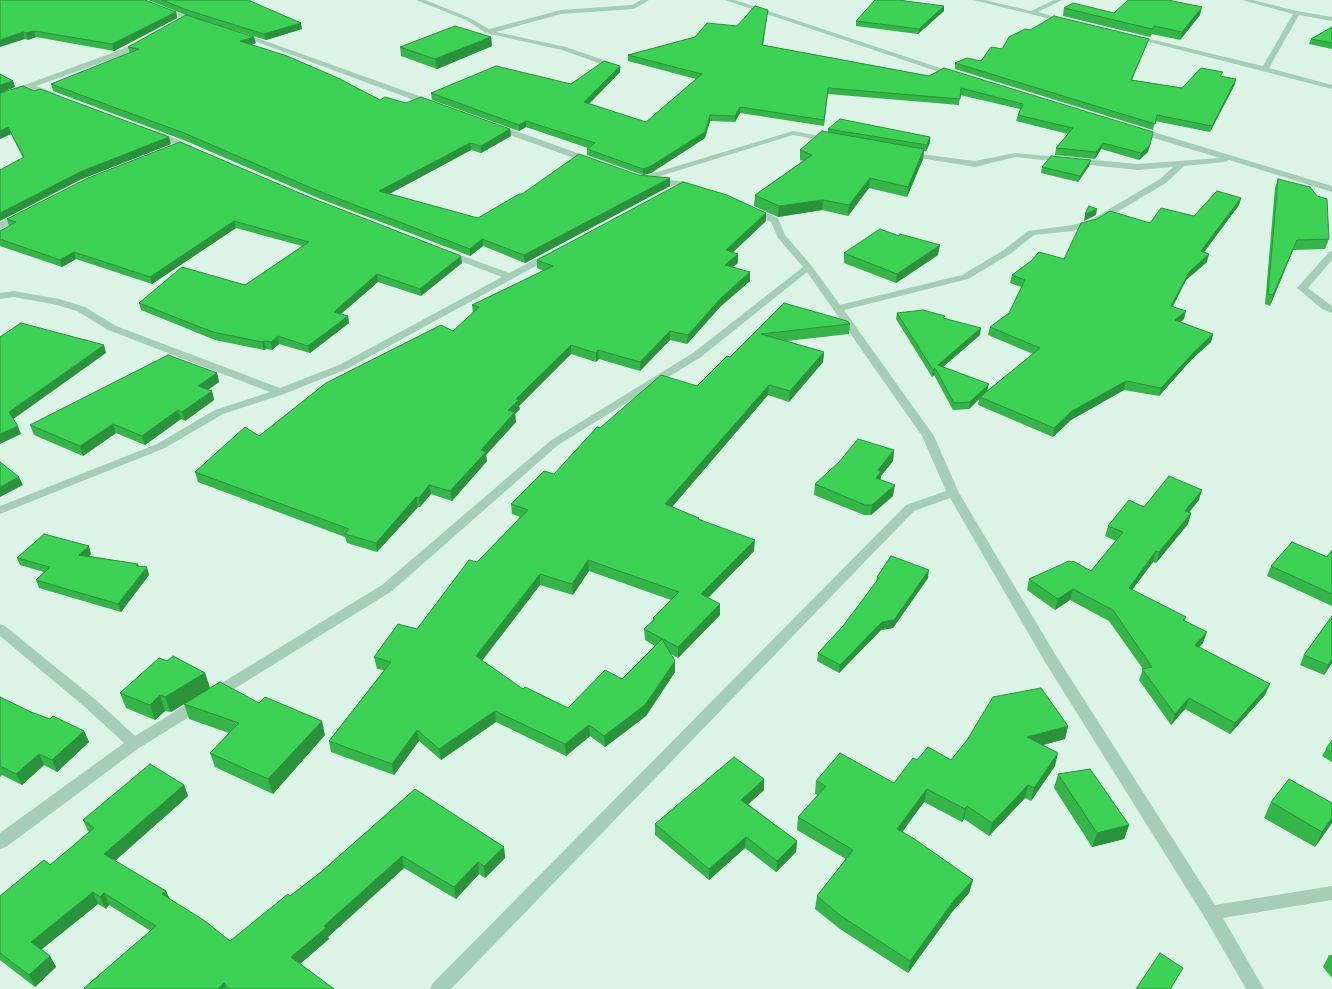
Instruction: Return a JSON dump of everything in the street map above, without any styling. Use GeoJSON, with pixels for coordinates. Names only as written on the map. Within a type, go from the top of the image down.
{"type":"FeatureCollection","features":[{"type":"Feature","properties":{"kind":"street"},"geometry":{"type":"LineString","coordinates":[[138,0],[186,18],[207,24]]}},
{"type":"Feature","properties":{"kind":"street"},"geometry":{"type":"LineString","coordinates":[[419,0],[468,19],[488,32],[564,48],[619,69]]}},
{"type":"Feature","properties":{"kind":"street"},"geometry":{"type":"LineString","coordinates":[[488,32],[561,12],[634,7],[646,0]]}},
{"type":"Feature","properties":{"kind":"street"},"geometry":{"type":"LineString","coordinates":[[728,0],[967,78]]}},
{"type":"Feature","properties":{"kind":"street"},"geometry":{"type":"LineString","coordinates":[[976,0],[1078,23]]}},
{"type":"Feature","properties":{"kind":"street"},"geometry":{"type":"LineString","coordinates":[[1033,12],[1059,0]]}},
{"type":"Feature","properties":{"kind":"street"},"geometry":{"type":"LineString","coordinates":[[1245,0],[1297,13],[1332,19]]}},
{"type":"Feature","properties":{"kind":"street"},"geometry":{"type":"LineString","coordinates":[[1265,69],[1297,13]]}},
{"type":"Feature","properties":{"kind":"street"},"geometry":{"type":"LineString","coordinates":[[179,22],[186,18]]}},
{"type":"Feature","properties":{"kind":"street"},"geometry":{"type":"LineString","coordinates":[[234,32],[445,108]]}},
{"type":"Feature","properties":{"kind":"street"},"geometry":{"type":"LineString","coordinates":[[1124,35],[1265,69],[1332,87]]}},
{"type":"Feature","properties":{"kind":"street"},"geometry":{"type":"LineString","coordinates":[[0,97],[31,87],[123,52],[151,37]]}},
{"type":"Feature","properties":{"kind":"street"},"geometry":{"type":"LineString","coordinates":[[31,87],[60,98]]}},
{"type":"Feature","properties":{"kind":"street"},"geometry":{"type":"LineString","coordinates":[[490,125],[598,164]]}},
{"type":"Feature","properties":{"kind":"street"},"geometry":{"type":"LineString","coordinates":[[1126,127],[1332,189]]}},
{"type":"Feature","properties":{"kind":"street"},"geometry":{"type":"LineString","coordinates":[[146,130],[204,153]]}},
{"type":"Feature","properties":{"kind":"street"},"geometry":{"type":"LineString","coordinates":[[707,191],[684,184],[639,178],[793,133],[839,141]]}},
{"type":"Feature","properties":{"kind":"street"},"geometry":{"type":"LineString","coordinates":[[168,149],[182,144]]}},
{"type":"Feature","properties":{"kind":"street"},"geometry":{"type":"LineString","coordinates":[[901,152],[975,164],[1015,155],[1138,168],[1232,160]]}},
{"type":"Feature","properties":{"kind":"street"},"geometry":{"type":"LineString","coordinates":[[838,309],[965,277],[1007,252],[1031,233],[1073,228],[1092,223],[1163,181],[1181,164]]}},
{"type":"Feature","properties":{"kind":"street"},"geometry":{"type":"LineString","coordinates":[[670,192],[684,184]]}},
{"type":"Feature","properties":{"kind":"street"},"geometry":{"type":"LineString","coordinates":[[742,205],[775,220],[781,236],[808,267],[928,436],[953,494],[1050,658],[1211,914],[1255,989]]}},
{"type":"Feature","properties":{"kind":"street"},"geometry":{"type":"LineString","coordinates":[[0,226],[33,209]]}},
{"type":"Feature","properties":{"kind":"street"},"geometry":{"type":"LineString","coordinates":[[437,249],[510,277]]}},
{"type":"Feature","properties":{"kind":"street"},"geometry":{"type":"LineString","coordinates":[[0,510],[161,446],[219,412],[280,392],[343,367],[559,251]]}},
{"type":"Feature","properties":{"kind":"street"},"geometry":{"type":"LineString","coordinates":[[1332,254],[1302,288],[1332,310]]}},
{"type":"Feature","properties":{"kind":"street"},"geometry":{"type":"LineString","coordinates":[[0,842],[134,744],[387,588],[554,443],[697,355],[808,267]]}},
{"type":"Feature","properties":{"kind":"street"},"geometry":{"type":"LineString","coordinates":[[0,296],[14,294],[58,302],[81,309],[112,328],[280,392]]}},
{"type":"Feature","properties":{"kind":"street"},"geometry":{"type":"LineString","coordinates":[[439,989],[910,508],[953,494]]}},
{"type":"Feature","properties":{"kind":"street"},"geometry":{"type":"LineString","coordinates":[[0,629],[91,704],[134,744]]}},
{"type":"Feature","properties":{"kind":"street"},"geometry":{"type":"LineString","coordinates":[[1211,914],[1332,894]]}},
{"type":"Feature","properties":{"kind":"building"},"geometry":{"type":"Polygon","coordinates":[[[0,0],[145,0],[176,12],[112,44],[34,31],[26,33],[23,32],[0,40],[0,0]]]}},
{"type":"Feature","properties":{"kind":"building"},"geometry":{"type":"Polygon","coordinates":[[[162,0],[248,0],[301,23],[264,34],[187,10],[162,0]]]}},
{"type":"Feature","properties":{"kind":"building"},"geometry":{"type":"Polygon","coordinates":[[[875,0],[898,0],[944,6],[919,29],[856,21],[875,0]]]}},
{"type":"Feature","properties":{"kind":"building"},"geometry":{"type":"Polygon","coordinates":[[[1128,0],[1168,0],[1202,7],[1182,32],[1154,26],[1152,29],[1064,8],[1073,3],[1114,13],[1128,0]]]}},
{"type":"Feature","properties":{"kind":"building"},"geometry":{"type":"Polygon","coordinates":[[[755,6],[768,10],[762,45],[929,76],[944,68],[1153,132],[1150,145],[1141,153],[1103,143],[1096,152],[1056,148],[1073,128],[1018,115],[1023,104],[961,88],[960,99],[828,88],[824,120],[740,107],[735,116],[710,115],[705,132],[651,166],[643,169],[587,149],[595,143],[526,121],[519,125],[431,93],[496,66],[571,84],[604,61],[620,66],[584,102],[646,122],[702,74],[628,55],[695,37],[707,23],[737,26],[755,6]]]}},
{"type":"Feature","properties":{"kind":"building"},"geometry":{"type":"Polygon","coordinates":[[[186,15],[254,37],[240,41],[287,56],[338,78],[380,100],[385,97],[406,103],[421,97],[510,129],[481,146],[470,143],[379,191],[478,218],[519,194],[522,194],[579,154],[638,175],[670,178],[524,255],[482,239],[470,249],[316,190],[184,133],[51,84],[139,49],[128,47],[186,15]]]}},
{"type":"Feature","properties":{"kind":"building"},"geometry":{"type":"Polygon","coordinates":[[[1054,16],[1149,39],[1131,80],[1182,88],[1201,68],[1223,72],[1220,76],[1236,79],[1212,126],[1157,115],[1155,124],[955,63],[967,58],[981,61],[991,47],[1002,49],[1009,37],[1025,29],[1030,30],[1054,16]]]}},
{"type":"Feature","properties":{"kind":"building"},"geometry":{"type":"Polygon","coordinates":[[[455,26],[491,37],[435,59],[400,47],[455,26]]]}},
{"type":"Feature","properties":{"kind":"building"},"geometry":{"type":"Polygon","coordinates":[[[1332,27],[1332,43],[1311,39],[1332,27]]]}},
{"type":"Feature","properties":{"kind":"building"},"geometry":{"type":"Polygon","coordinates":[[[0,74],[13,81],[0,85],[0,74]]]}},
{"type":"Feature","properties":{"kind":"building"},"geometry":{"type":"Polygon","coordinates":[[[23,86],[34,91],[40,89],[169,137],[80,172],[0,213],[0,170],[24,157],[8,127],[0,131],[0,93],[23,86]]]}},
{"type":"Feature","properties":{"kind":"building"},"geometry":{"type":"Polygon","coordinates":[[[840,119],[930,137],[927,145],[828,129],[840,119]]]}},
{"type":"Feature","properties":{"kind":"building"},"geometry":{"type":"Polygon","coordinates":[[[822,131],[924,149],[908,187],[870,178],[849,205],[823,200],[779,206],[755,195],[812,155],[800,150],[822,131]]]}},
{"type":"Feature","properties":{"kind":"building"},"geometry":{"type":"Polygon","coordinates":[[[180,142],[309,197],[461,256],[420,289],[377,274],[334,312],[348,316],[308,346],[278,336],[271,342],[262,342],[213,332],[139,303],[182,267],[245,285],[309,242],[234,221],[150,277],[74,252],[60,260],[0,239],[0,231],[16,222],[7,219],[88,178],[180,142]]]}},
{"type":"Feature","properties":{"kind":"building"},"geometry":{"type":"Polygon","coordinates":[[[1051,156],[1091,160],[1080,176],[1042,167],[1051,156]]]}},
{"type":"Feature","properties":{"kind":"building"},"geometry":{"type":"Polygon","coordinates":[[[1278,179],[1310,187],[1317,196],[1327,199],[1329,239],[1297,240],[1273,295],[1268,294],[1278,179]]]}},
{"type":"Feature","properties":{"kind":"building"},"geometry":{"type":"Polygon","coordinates":[[[683,182],[727,195],[766,213],[726,250],[738,254],[725,265],[750,272],[721,298],[688,335],[670,331],[640,362],[598,350],[596,353],[571,345],[516,399],[519,400],[508,410],[515,412],[481,450],[486,452],[450,491],[429,485],[419,498],[416,497],[376,543],[345,534],[349,529],[195,472],[245,427],[259,436],[326,383],[441,325],[453,331],[479,307],[472,305],[553,266],[537,260],[683,182]]]}},
{"type":"Feature","properties":{"kind":"building"},"geometry":{"type":"Polygon","coordinates":[[[1217,191],[1241,198],[1201,251],[1209,254],[1189,272],[1171,306],[1186,311],[1175,320],[1213,334],[1194,352],[1161,388],[1126,381],[1072,411],[1054,428],[980,397],[1040,348],[990,327],[1009,313],[1025,280],[1012,275],[1031,261],[1039,252],[1064,259],[1081,223],[1097,219],[1110,211],[1150,223],[1161,208],[1194,216],[1217,191]]]}},
{"type":"Feature","properties":{"kind":"building"},"geometry":{"type":"Polygon","coordinates":[[[1089,206],[1097,209],[1085,214],[1089,206]]]}},
{"type":"Feature","properties":{"kind":"building"},"geometry":{"type":"Polygon","coordinates":[[[880,229],[899,236],[900,234],[940,245],[897,274],[844,253],[880,229]]]}},
{"type":"Feature","properties":{"kind":"building"},"geometry":{"type":"Polygon","coordinates":[[[784,303],[847,321],[850,324],[761,334],[824,352],[790,391],[769,385],[665,504],[699,518],[698,519],[755,540],[701,594],[720,604],[678,647],[644,629],[679,592],[588,560],[572,584],[540,574],[476,656],[523,689],[525,687],[568,708],[605,670],[622,679],[662,639],[675,661],[645,705],[604,736],[589,725],[565,744],[495,711],[439,749],[417,730],[392,764],[329,741],[391,662],[374,657],[398,624],[417,629],[469,560],[477,562],[528,510],[511,504],[544,471],[554,474],[597,427],[600,428],[661,375],[697,386],[727,356],[730,357],[784,303]]]}},
{"type":"Feature","properties":{"kind":"building"},"geometry":{"type":"Polygon","coordinates":[[[923,310],[945,316],[943,318],[981,328],[938,365],[989,384],[970,402],[954,403],[935,368],[933,370],[897,313],[923,310]]]}},
{"type":"Feature","properties":{"kind":"building"},"geometry":{"type":"Polygon","coordinates":[[[21,323],[104,345],[9,412],[18,426],[0,434],[0,337],[21,323]]]}},
{"type":"Feature","properties":{"kind":"building"},"geometry":{"type":"Polygon","coordinates":[[[168,355],[217,373],[198,386],[212,391],[182,412],[178,410],[142,436],[113,424],[80,446],[30,425],[168,355]]]}},
{"type":"Feature","properties":{"kind":"building"},"geometry":{"type":"Polygon","coordinates":[[[858,439],[894,450],[878,470],[881,472],[876,478],[895,485],[872,505],[865,505],[815,484],[839,462],[858,439]]]}},
{"type":"Feature","properties":{"kind":"building"},"geometry":{"type":"Polygon","coordinates":[[[0,462],[19,477],[0,487],[0,462]]]}},
{"type":"Feature","properties":{"kind":"building"},"geometry":{"type":"Polygon","coordinates":[[[1169,476],[1202,490],[1185,511],[1191,513],[1159,552],[1156,551],[1129,588],[1186,617],[1183,620],[1207,632],[1195,645],[1270,684],[1235,723],[1189,698],[1175,714],[1142,669],[1152,667],[1113,610],[1073,589],[1058,599],[1029,579],[1069,561],[1073,561],[1091,571],[1123,532],[1108,526],[1129,500],[1144,507],[1169,476]]]}},
{"type":"Feature","properties":{"kind":"building"},"geometry":{"type":"Polygon","coordinates":[[[44,534],[89,546],[79,555],[138,564],[136,566],[147,567],[118,604],[36,580],[50,567],[17,558],[44,534]]]}},
{"type":"Feature","properties":{"kind":"building"},"geometry":{"type":"Polygon","coordinates":[[[1292,542],[1327,557],[1332,550],[1332,594],[1271,566],[1292,542]]]}},
{"type":"Feature","properties":{"kind":"building"},"geometry":{"type":"Polygon","coordinates":[[[891,556],[929,570],[894,620],[882,622],[840,665],[818,653],[843,626],[879,578],[877,577],[891,556]]]}},
{"type":"Feature","properties":{"kind":"building"},"geometry":{"type":"Polygon","coordinates":[[[1332,616],[1332,659],[1328,665],[1304,655],[1332,616]]]}},
{"type":"Feature","properties":{"kind":"building"},"geometry":{"type":"Polygon","coordinates":[[[173,656],[205,673],[165,697],[160,695],[150,705],[120,693],[159,658],[167,661],[173,656]]]}},
{"type":"Feature","properties":{"kind":"building"},"geometry":{"type":"Polygon","coordinates":[[[220,682],[259,703],[265,697],[322,721],[268,779],[210,753],[239,723],[184,704],[220,682]]]}},
{"type":"Feature","properties":{"kind":"building"},"geometry":{"type":"Polygon","coordinates":[[[1041,688],[1068,726],[1027,737],[1058,753],[1034,788],[1028,785],[992,823],[967,806],[965,809],[927,789],[897,829],[913,838],[973,880],[955,899],[910,961],[841,916],[817,896],[853,850],[798,817],[826,786],[816,781],[840,753],[894,783],[913,758],[917,760],[928,747],[951,760],[967,740],[993,697],[1041,688]]]}},
{"type":"Feature","properties":{"kind":"building"},"geometry":{"type":"Polygon","coordinates":[[[0,697],[31,712],[50,719],[53,716],[84,731],[52,760],[39,754],[16,774],[0,766],[0,697]]]}},
{"type":"Feature","properties":{"kind":"building"},"geometry":{"type":"Polygon","coordinates":[[[1332,740],[1332,752],[1326,749],[1332,740]]]}},
{"type":"Feature","properties":{"kind":"building"},"geometry":{"type":"Polygon","coordinates":[[[734,757],[764,779],[741,800],[797,841],[777,861],[746,837],[709,869],[655,824],[734,757]]]}},
{"type":"Feature","properties":{"kind":"building"},"geometry":{"type":"Polygon","coordinates":[[[150,764],[184,785],[104,854],[166,891],[162,894],[205,921],[230,941],[288,894],[290,896],[321,872],[415,789],[504,847],[484,866],[478,862],[454,887],[402,856],[324,926],[326,928],[291,957],[334,989],[229,989],[224,983],[218,989],[86,989],[84,988],[156,926],[104,893],[100,897],[93,892],[31,942],[50,956],[29,975],[0,953],[0,896],[44,860],[50,865],[94,828],[83,820],[150,764]]]}},
{"type":"Feature","properties":{"kind":"building"},"geometry":{"type":"Polygon","coordinates":[[[1090,769],[1129,825],[1097,833],[1058,774],[1090,769]]]}},
{"type":"Feature","properties":{"kind":"building"},"geometry":{"type":"Polygon","coordinates":[[[1289,779],[1332,803],[1332,818],[1322,832],[1271,802],[1289,779]]]}},
{"type":"Feature","properties":{"kind":"building"},"geometry":{"type":"Polygon","coordinates":[[[1160,953],[1183,968],[1170,989],[1136,989],[1160,953]]]}}]}
